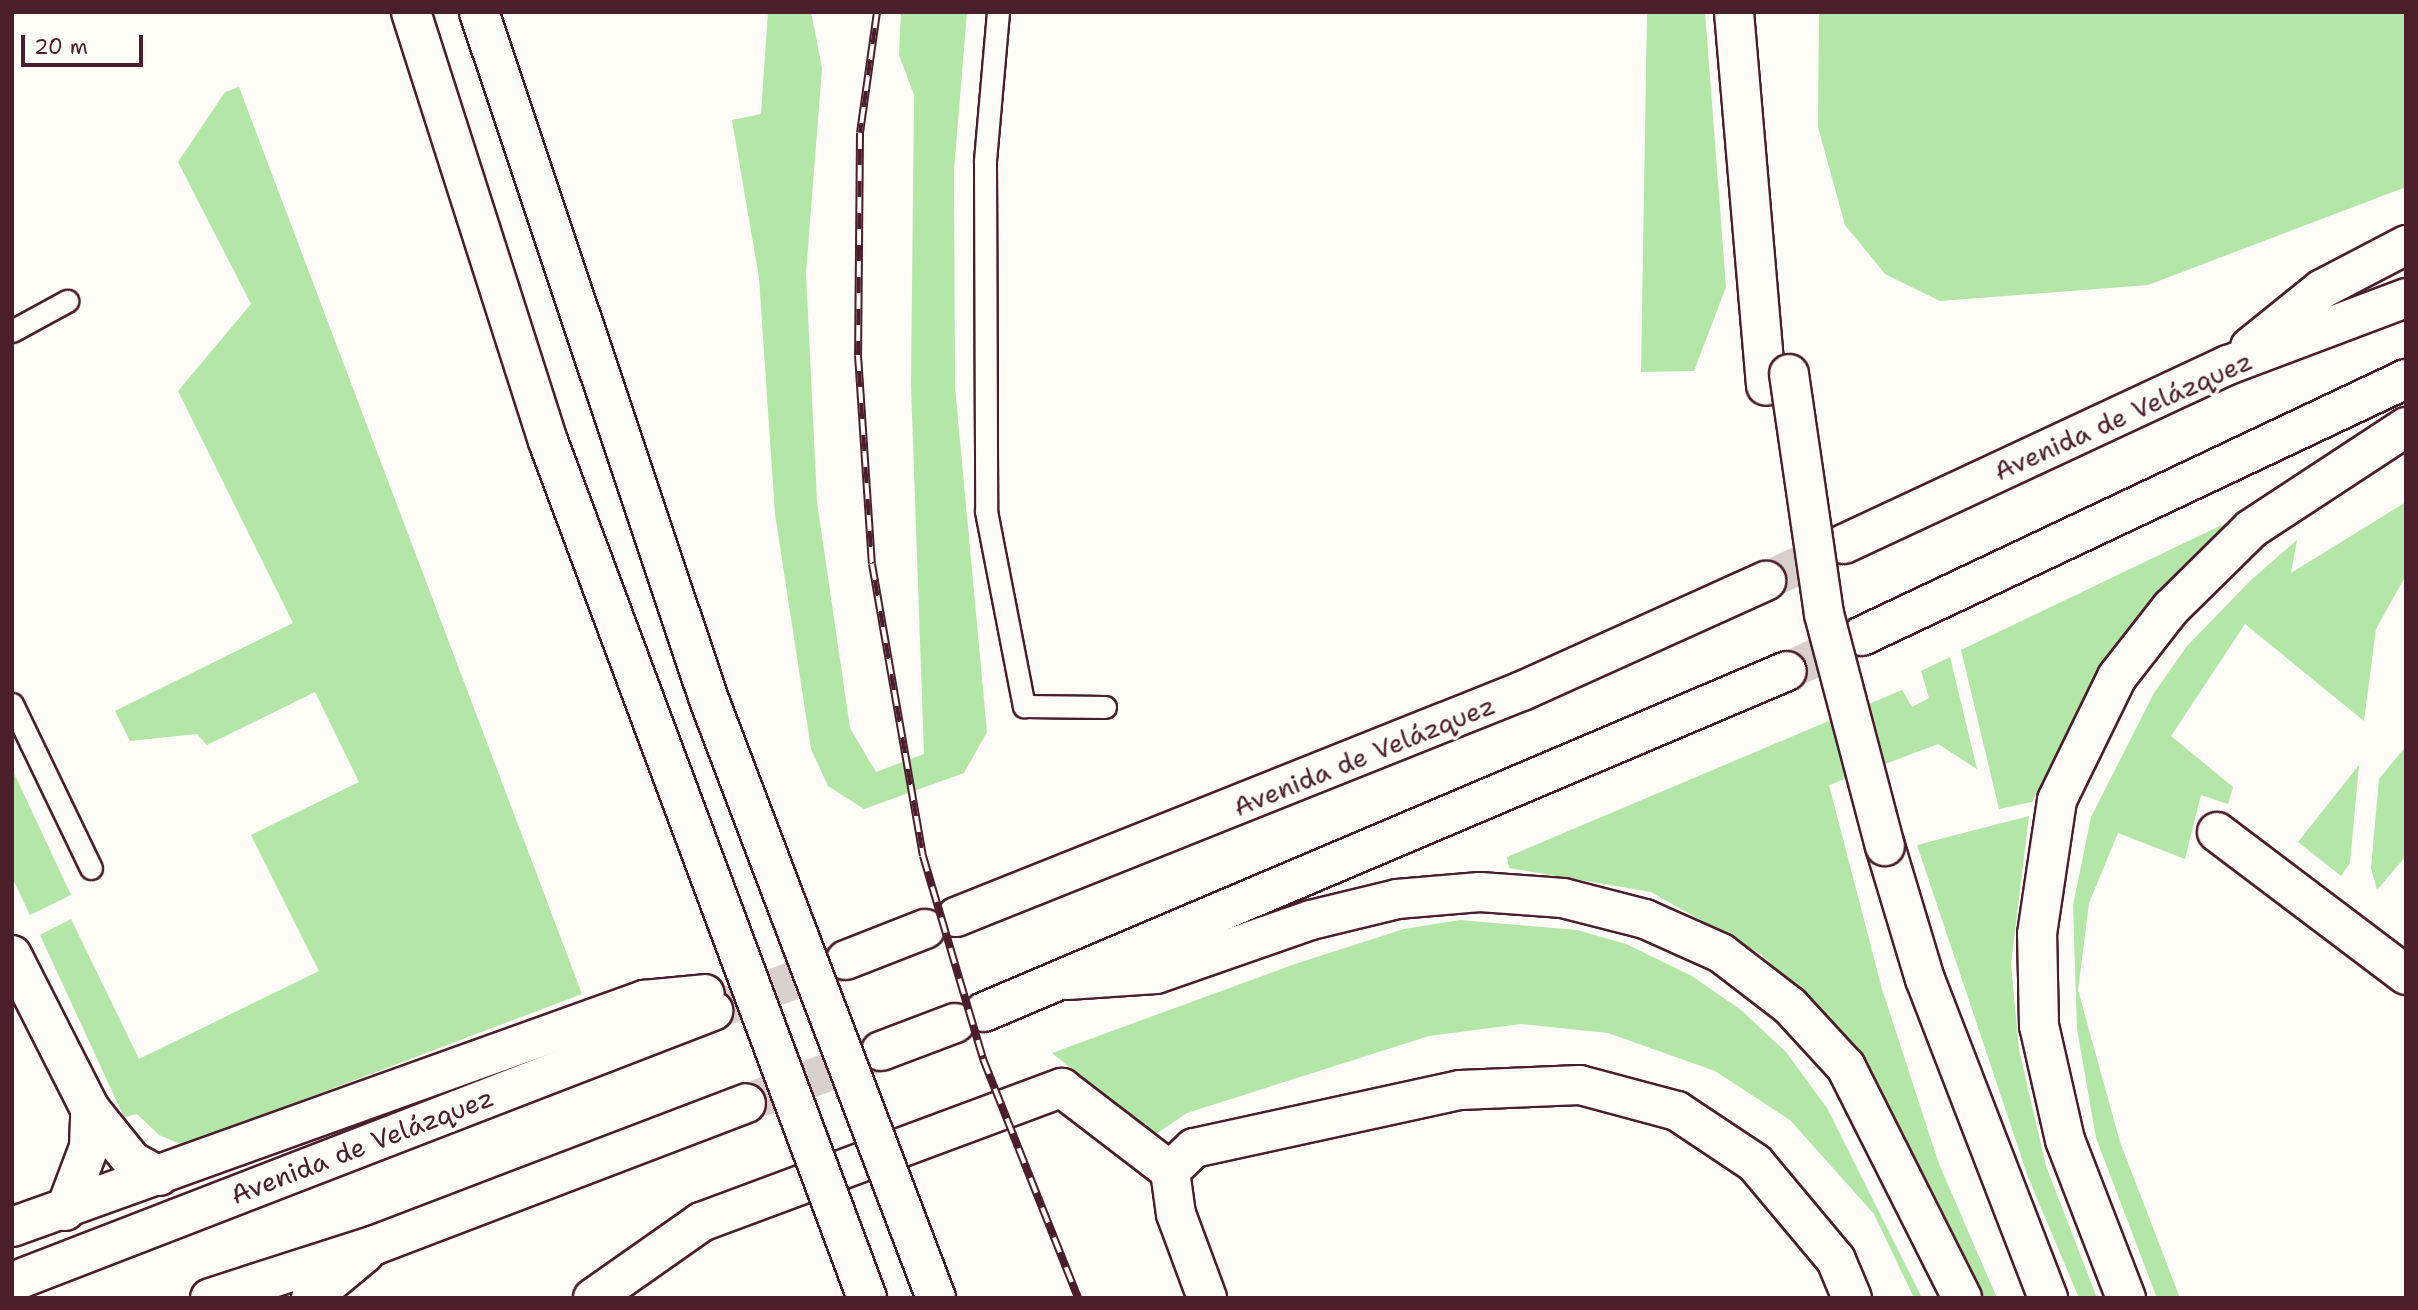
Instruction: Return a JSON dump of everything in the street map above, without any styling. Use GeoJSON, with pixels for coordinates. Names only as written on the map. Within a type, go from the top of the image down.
{"type":"FeatureCollection","features":[{"type":"Feature","properties":{"kind":"main road"},"geometry":{"type":"LineString","coordinates":[[411,12],[548,441],[867,1298]]}},
{"type":"Feature","properties":{"kind":"main road"},"geometry":{"type":"LineString","coordinates":[[479,12],[703,684],[936,1298]]}},
{"type":"Feature","properties":{"kind":"main road"},"geometry":{"type":"LineString","coordinates":[[1734,12],[1778,380],[1803,620],[1874,850],[2048,1298]]}},
{"type":"Feature","properties":{"kind":"main road"},"geometry":{"type":"LineString","coordinates":[[1761,12],[1778,380]]}},
{"type":"Feature","properties":{"kind":"main road"},"geometry":{"type":"LineString","coordinates":[[2228,365],[2322,289],[2406,245]]}},
{"type":"Feature","properties":{"kind":"main road","name":"Avenida de Velázquez"},"geometry":{"type":"LineString","coordinates":[[1844,544],[2228,365],[2406,298]]}},
{"type":"Feature","properties":{"kind":"main road"},"geometry":{"type":"LineString","coordinates":[[1861,636],[2406,379]]}},
{"type":"Feature","properties":{"kind":"main road"},"geometry":{"type":"LineString","coordinates":[[2126,1298],[2065,1140],[2039,1027],[2037,934],[2057,800],[2111,689],[2171,608],[2251,529],[2406,427]]}},
{"type":"Feature","properties":{"kind":"main road","name":"Avenida de Velázquez"},"geometry":{"type":"LineString","coordinates":[[846,960],[1522,691],[1766,581]]}},
{"type":"Feature","properties":{"kind":"main road"},"geometry":{"type":"LineString","coordinates":[[881,1052],[1067,980],[1138,943],[1787,671]]}},
{"type":"Feature","properties":{"kind":"main road"},"geometry":{"type":"LineString","coordinates":[[2217,832],[2406,975]]}},
{"type":"Feature","properties":{"kind":"main road"},"geometry":{"type":"LineString","coordinates":[[1874,850],[1905,989],[2025,1298]]}},
{"type":"Feature","properties":{"kind":"main road"},"geometry":{"type":"LineString","coordinates":[[1067,980],[1156,974],[1311,920],[1397,899],[1480,892],[1563,898],[1644,919],[1721,953],[1790,1006],[1846,1067],[1962,1298]]}},
{"type":"Feature","properties":{"kind":"main road"},"geometry":{"type":"LineString","coordinates":[[18,975],[90,1109],[132,1161],[159,1176]]}},
{"type":"Feature","properties":{"kind":"main road","name":"Avenida de Velázquez"},"geometry":{"type":"LineString","coordinates":[[12,1282],[709,1002],[644,1000],[159,1176]]}},
{"type":"Feature","properties":{"kind":"main road"},"geometry":{"type":"LineString","coordinates":[[1170,1171],[1194,1147],[1460,1090],[1580,1085],[1676,1111],[1755,1163],[1836,1260],[1852,1298]]}},
{"type":"Feature","properties":{"kind":"main road"},"geometry":{"type":"LineString","coordinates":[[593,1298],[701,1222],[1062,1088],[1170,1171],[1176,1214],[1207,1298]]}},
{"type":"Feature","properties":{"kind":"main road"},"geometry":{"type":"LineString","coordinates":[[210,1298],[375,1245],[746,1103]]}},
{"type":"Feature","properties":{"kind":"main road"},"geometry":{"type":"LineString","coordinates":[[65,1210],[89,1147],[90,1109]]}},
{"type":"Feature","properties":{"kind":"main road"},"geometry":{"type":"LineString","coordinates":[[12,1227],[159,1176]]}},
{"type":"Feature","properties":{"kind":"main road"},"geometry":{"type":"LineString","coordinates":[[311,1298],[375,1245]]}},
{"type":"Feature","properties":{"kind":"lane"},"geometry":{"type":"LineString","coordinates":[[998,12],[985,162],[986,511],[1024,706],[1105,707]]}},
{"type":"Feature","properties":{"kind":"lane"},"geometry":{"type":"LineString","coordinates":[[12,331],[67,301]]}},
{"type":"Feature","properties":{"kind":"lane"},"geometry":{"type":"LineString","coordinates":[[12,704],[91,868]]}},
{"type":"Feature","properties":{"kind":"green space"},"geometry":{"type":"Polygon","coordinates":[[[768,12],[811,12],[822,68],[806,273],[817,502],[850,728],[876,772],[924,754],[911,386],[914,95],[899,55],[901,12],[967,12],[954,170],[955,387],[987,732],[964,773],[864,809],[828,786],[811,749],[775,514],[759,278],[732,120],[761,114],[768,12]]]}},
{"type":"Feature","properties":{"kind":"green space"},"geometry":{"type":"Polygon","coordinates":[[[1647,12],[1705,12],[1726,287],[1694,371],[1641,372],[1647,12]]]}},
{"type":"Feature","properties":{"kind":"green space"},"geometry":{"type":"Polygon","coordinates":[[[1819,12],[2406,12],[2406,187],[2148,285],[1940,301],[1885,274],[1845,225],[1818,127],[1819,12]]]}},
{"type":"Feature","properties":{"kind":"green space"},"geometry":{"type":"Polygon","coordinates":[[[239,87],[582,994],[183,1145],[159,1135],[137,1114],[124,1117],[40,935],[71,919],[139,1059],[319,971],[251,835],[359,782],[315,692],[207,745],[197,734],[130,741],[115,711],[293,623],[178,391],[251,304],[178,162],[225,92],[239,87]]]}},
{"type":"Feature","properties":{"kind":"green space"},"geometry":{"type":"Polygon","coordinates":[[[2406,502],[2406,575],[2376,629],[2364,721],[2245,624],[2171,736],[2233,787],[2228,804],[2201,795],[2185,859],[2118,833],[2089,903],[2078,990],[2120,1142],[2180,1298],[2157,1298],[2096,1138],[2077,1029],[2073,905],[2091,817],[2154,693],[2187,646],[2250,581],[2297,540],[2291,573],[2406,502]]]}},
{"type":"Feature","properties":{"kind":"green space"},"geometry":{"type":"Polygon","coordinates":[[[2228,522],[2146,608],[2097,674],[2032,802],[1999,809],[1961,650],[2228,522]]]}},
{"type":"Feature","properties":{"kind":"green space"},"geometry":{"type":"Polygon","coordinates":[[[1950,657],[1977,769],[1938,744],[1829,785],[1882,989],[1939,1164],[1997,1298],[1983,1298],[1923,1172],[1853,1047],[1762,955],[1651,892],[1509,868],[1507,857],[1902,690],[1912,707],[1929,698],[1921,671],[1950,657]]]}},
{"type":"Feature","properties":{"kind":"green space"},"geometry":{"type":"Polygon","coordinates":[[[2406,746],[2406,856],[2377,890],[2371,868],[2379,779],[2406,746]]]}},
{"type":"Feature","properties":{"kind":"green space"},"geometry":{"type":"Polygon","coordinates":[[[2359,765],[2350,863],[2341,876],[2298,842],[2359,765]]]}},
{"type":"Feature","properties":{"kind":"green space"},"geometry":{"type":"Polygon","coordinates":[[[12,769],[71,895],[30,915],[12,877],[12,769]]]}},
{"type":"Feature","properties":{"kind":"green space"},"geometry":{"type":"Polygon","coordinates":[[[2029,816],[2011,964],[2019,1050],[2046,1166],[2097,1298],[2079,1298],[2028,1177],[1917,845],[2029,816]]]}},
{"type":"Feature","properties":{"kind":"green space"},"geometry":{"type":"Polygon","coordinates":[[[1460,920],[1577,930],[1626,944],[1692,976],[1741,1010],[1786,1052],[1827,1108],[1922,1298],[1914,1298],[1874,1214],[1790,1120],[1715,1071],[1608,1033],[1521,1024],[1429,1036],[1187,1113],[1153,1136],[1052,1053],[1295,964],[1404,929],[1460,920]]]}},
{"type":"Feature","properties":{"kind":"tunnel"},"geometry":{"type":"LineString","coordinates":[[1766,581],[1844,544]]}},
{"type":"Feature","properties":{"kind":"tunnel"},"geometry":{"type":"LineString","coordinates":[[1787,671],[1862,636]]}},
{"type":"Feature","properties":{"kind":"tunnel"},"geometry":{"type":"LineString","coordinates":[[713,1011],[844,961]]}},
{"type":"Feature","properties":{"kind":"tunnel"},"geometry":{"type":"LineString","coordinates":[[746,1103],[878,1053]]}},
{"type":"Feature","properties":{"kind":"railway"},"geometry":{"type":"LineString","coordinates":[[877,12],[860,133],[858,355],[872,564],[923,856],[983,1059],[1078,1298]]}}]}
